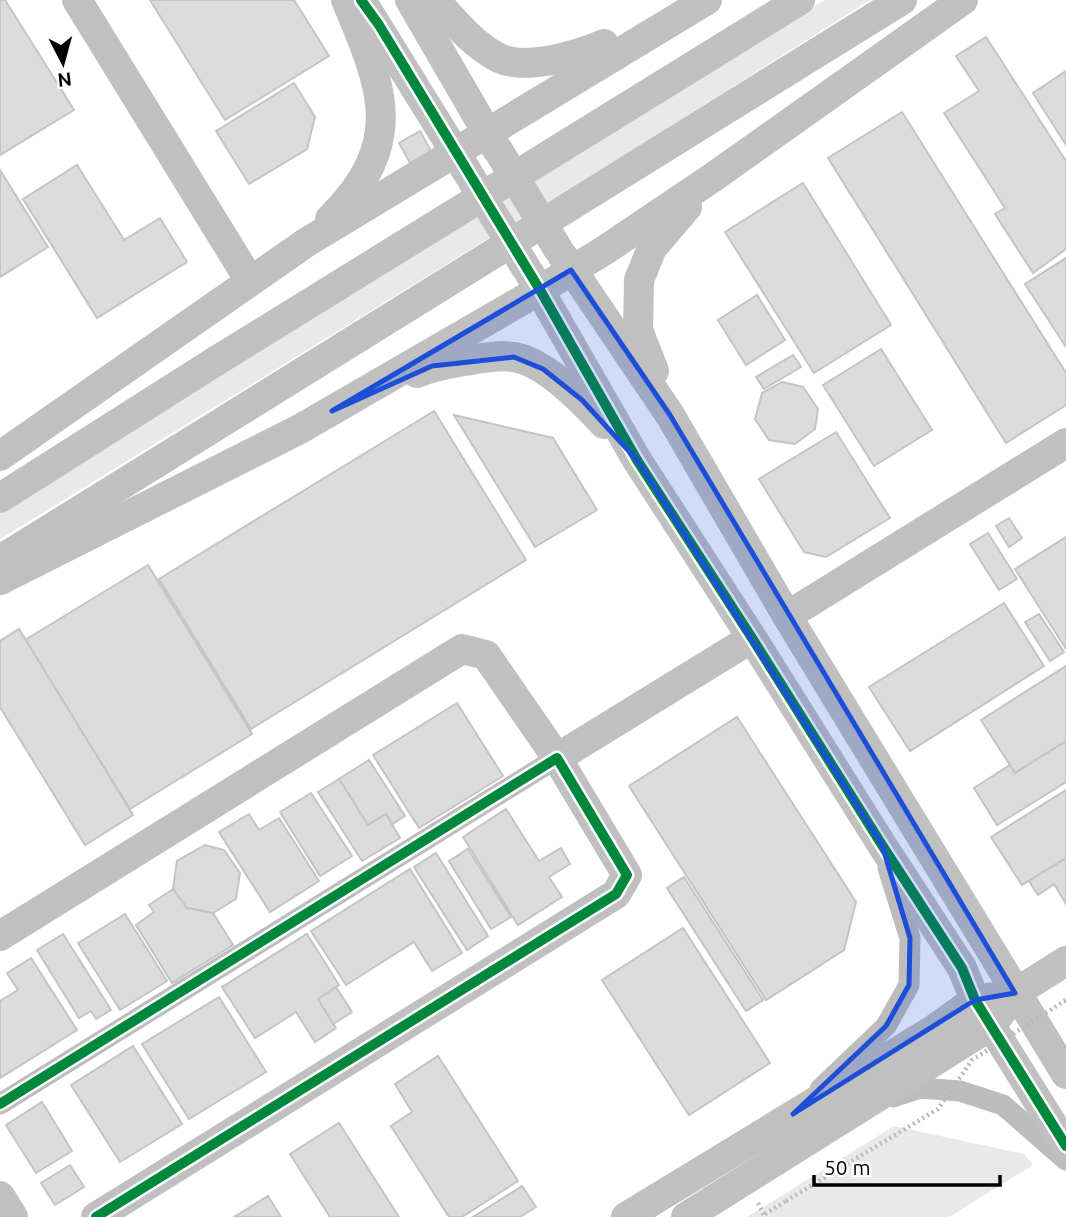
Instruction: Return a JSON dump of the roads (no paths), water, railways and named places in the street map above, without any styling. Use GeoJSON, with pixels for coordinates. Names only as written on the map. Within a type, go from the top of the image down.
{"type":"FeatureCollection","features":[{"type":"Feature","properties":{"kind":"street"},"geometry":{"type":"LineString","coordinates":[[77,0],[250,281]]}},
{"type":"Feature","properties":{"kind":"street"},"geometry":{"type":"LineString","coordinates":[[307,242],[345,204],[376,150],[381,132],[381,103],[371,60],[345,0]]}},
{"type":"Feature","properties":{"kind":"street"},"geometry":{"type":"LineString","coordinates":[[361,0],[533,279],[637,460],[962,968],[975,1000],[1066,1146]]}},
{"type":"Feature","properties":{"kind":"street"},"geometry":{"type":"LineString","coordinates":[[410,0],[565,259],[670,415],[787,616],[1066,1074]]}},
{"type":"Feature","properties":{"kind":"street"},"geometry":{"type":"LineString","coordinates":[[435,0],[469,38],[499,58],[531,62],[566,59],[696,6]]}},
{"type":"Feature","properties":{"kind":"street"},"geometry":{"type":"LineString","coordinates":[[0,498],[216,361],[800,0]]}},
{"type":"Feature","properties":{"kind":"street"},"geometry":{"type":"LineString","coordinates":[[0,560],[902,0]]}},
{"type":"Feature","properties":{"kind":"street"},"geometry":{"type":"LineString","coordinates":[[332,411],[565,259],[712,178],[963,0]]}},
{"type":"Feature","properties":{"kind":"street"},"geometry":{"type":"LineString","coordinates":[[0,455],[307,242],[493,142],[696,6]]}},
{"type":"Feature","properties":{"kind":"street"},"geometry":{"type":"LineString","coordinates":[[670,415],[638,330],[639,280],[652,248],[712,178]]}},
{"type":"Feature","properties":{"kind":"street"},"geometry":{"type":"LineString","coordinates":[[0,580],[332,411],[432,366],[482,358],[514,357],[544,369],[582,400],[637,460]]}},
{"type":"Feature","properties":{"kind":"street"},"geometry":{"type":"LineString","coordinates":[[787,616],[1066,443]]}},
{"type":"Feature","properties":{"kind":"street"},"geometry":{"type":"LineString","coordinates":[[0,1104],[752,638]]}},
{"type":"Feature","properties":{"kind":"street"},"geometry":{"type":"LineString","coordinates":[[0,936],[462,649],[486,655],[557,758],[626,875],[617,894],[96,1217]]}},
{"type":"Feature","properties":{"kind":"street"},"geometry":{"type":"LineString","coordinates":[[793,1114],[886,1026],[909,985],[909,938],[881,845]]}},
{"type":"Feature","properties":{"kind":"street"},"geometry":{"type":"LineString","coordinates":[[625,1217],[933,1030],[975,1000],[1015,993],[1066,961]]}},
{"type":"Feature","properties":{"kind":"street"},"geometry":{"type":"LineString","coordinates":[[686,1217],[992,1025],[1015,993]]}},
{"type":"Feature","properties":{"kind":"street"},"geometry":{"type":"LineString","coordinates":[[862,1108],[920,1088],[960,1091],[1003,1105],[1066,1160]]}},
{"type":"Feature","properties":{"kind":"street"},"geometry":{"type":"LineString","coordinates":[[0,1196],[13,1217]]}}]}
